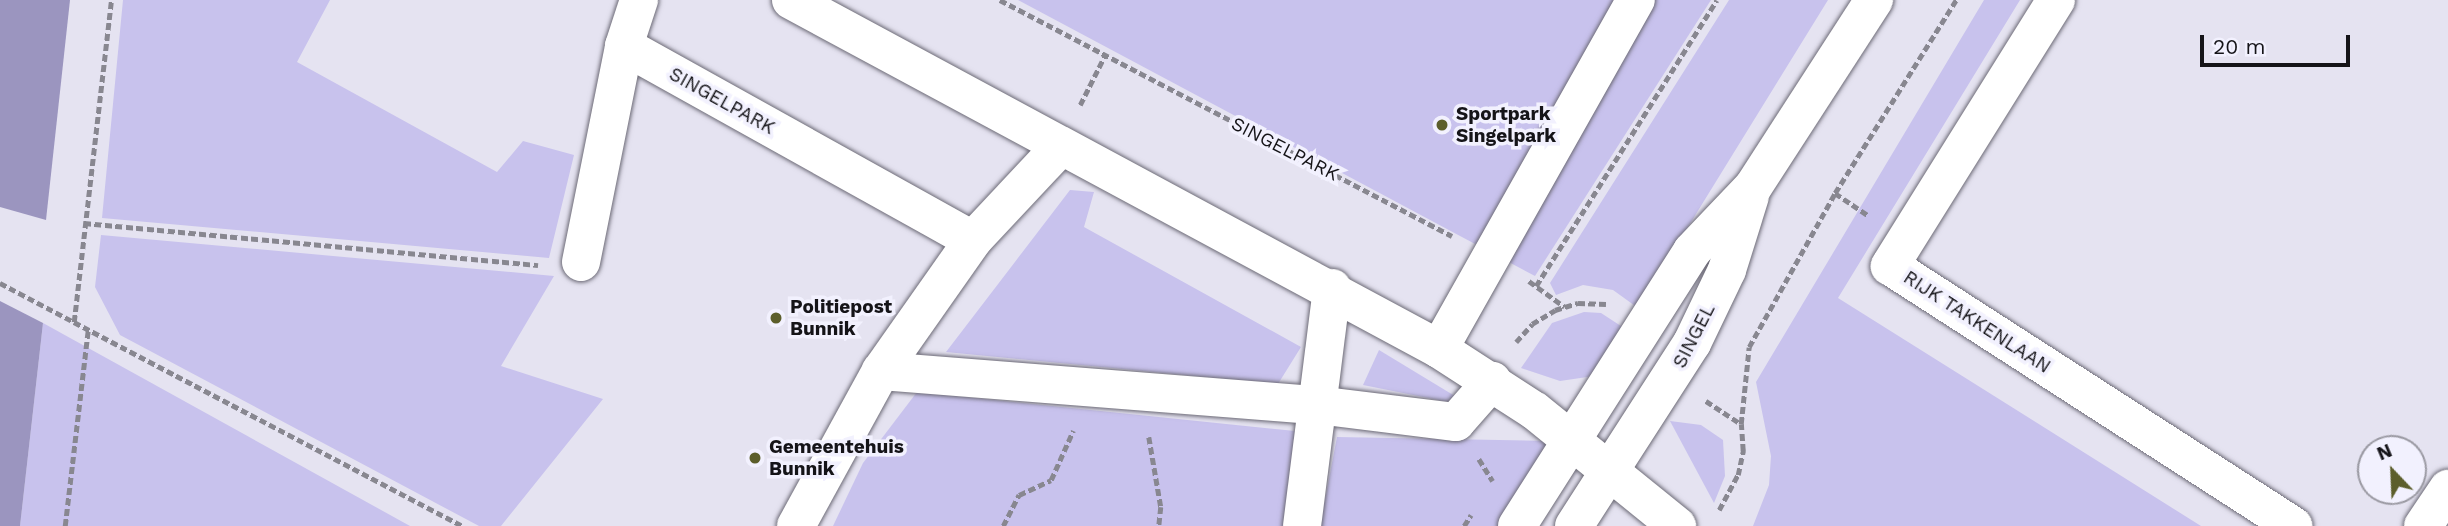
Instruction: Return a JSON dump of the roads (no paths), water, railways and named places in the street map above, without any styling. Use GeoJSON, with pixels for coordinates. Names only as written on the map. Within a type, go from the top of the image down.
{"type":"FeatureCollection","features":[{"type":"Feature","properties":{"kind":"street"},"geometry":{"type":"LineString","coordinates":[[581,262],[624,46],[639,0]]}},
{"type":"Feature","properties":{"kind":"street"},"geometry":{"type":"LineString","coordinates":[[791,0],[1060,147],[1332,288],[1439,349],[1492,381],[1677,526]]}},
{"type":"Feature","properties":{"kind":"street"},"geometry":{"type":"LineString","coordinates":[[1439,349],[1636,0]]}},
{"type":"Feature","properties":{"kind":"street","name":"SINGEL"},"geometry":{"type":"LineString","coordinates":[[1517,526],[1692,251],[1753,187],[1874,0]]}},
{"type":"Feature","properties":{"kind":"street","name":"RIJK TAKKENLAAN"},"geometry":{"type":"LineString","coordinates":[[2056,0],[1890,266],[2293,526]]}},
{"type":"Feature","properties":{"kind":"street","name":"SINGELPARK"},"geometry":{"type":"LineString","coordinates":[[624,46],[973,240]]}},
{"type":"Feature","properties":{"kind":"street"},"geometry":{"type":"LineString","coordinates":[[796,526],[881,371],[973,240],[1060,147]]}},
{"type":"Feature","properties":{"kind":"street","name":"SINGEL"},"geometry":{"type":"LineString","coordinates":[[1574,526],[1692,343],[1727,270],[1753,187]]}},
{"type":"Feature","properties":{"kind":"street"},"geometry":{"type":"LineString","coordinates":[[1301,526],[1332,288]]}},
{"type":"Feature","properties":{"kind":"street"},"geometry":{"type":"LineString","coordinates":[[881,371],[1317,405],[1456,422],[1492,381]]}},
{"type":"Feature","properties":{"kind":"street"},"geometry":{"type":"LineString","coordinates":[[2423,526],[2448,489]]}},
{"type":"Feature","properties":{"kind":"place","name":"Sportpark Singelpark"},"geometry":{"type":"Point","coordinates":[1442,125]}},
{"type":"Feature","properties":{"kind":"place","name":"Politiepost Bunnik"},"geometry":{"type":"Point","coordinates":[776,318]}},
{"type":"Feature","properties":{"kind":"place","name":"Gemeentehuis Bunnik"},"geometry":{"type":"Point","coordinates":[755,458]}}]}
